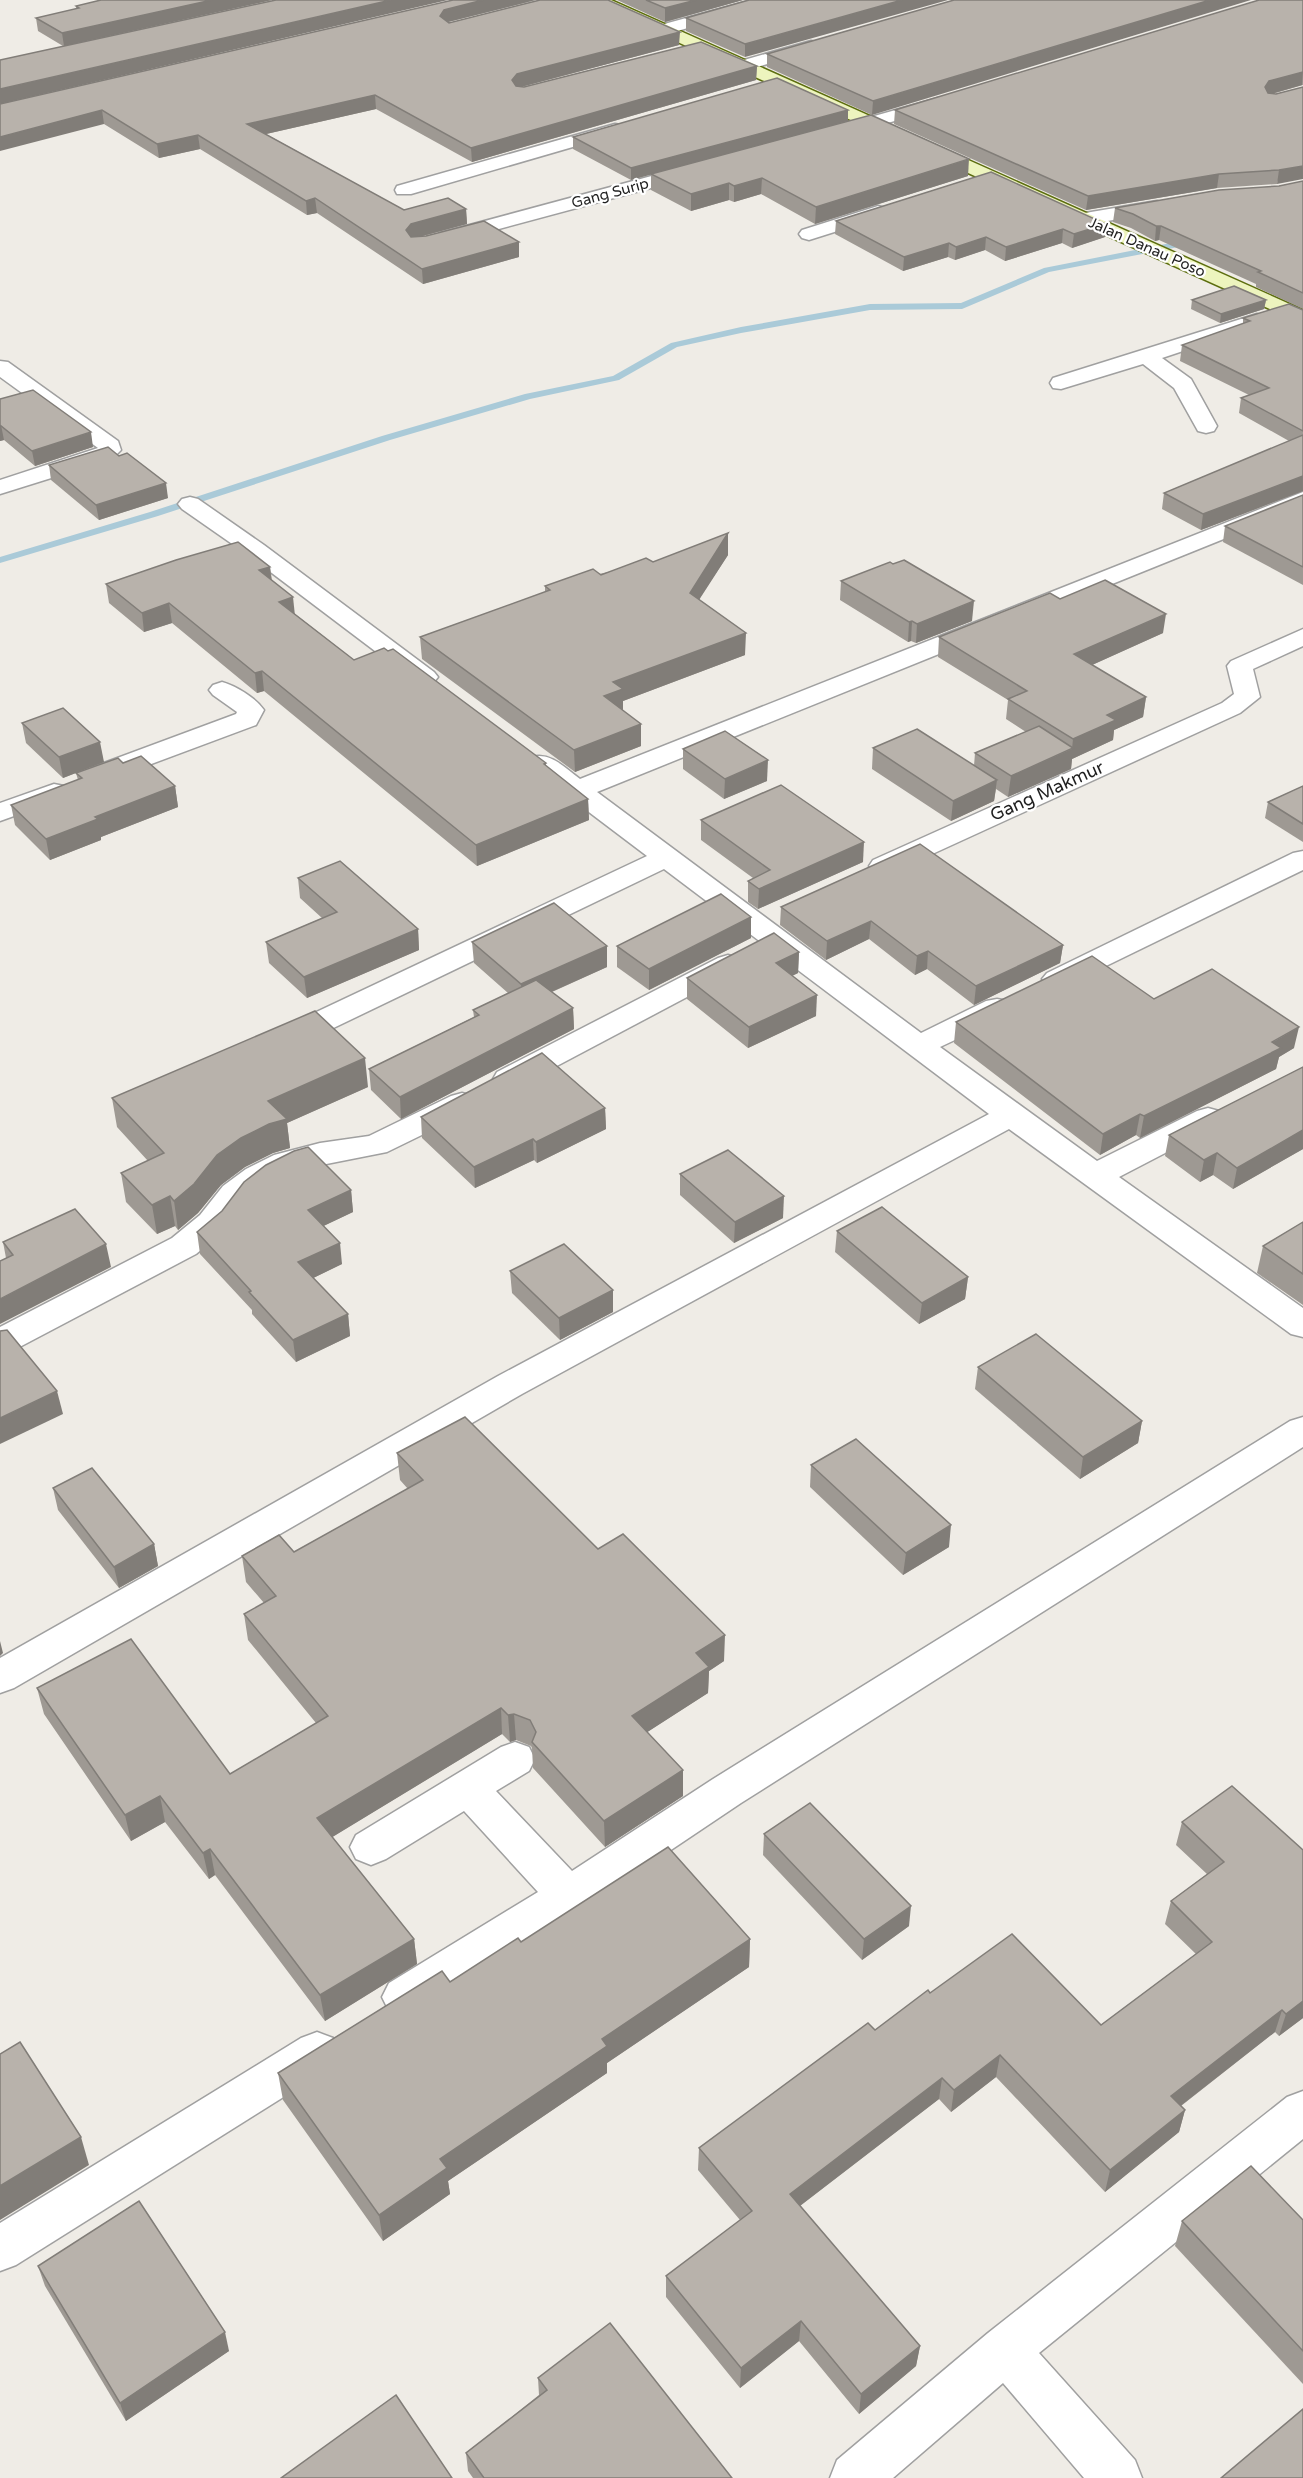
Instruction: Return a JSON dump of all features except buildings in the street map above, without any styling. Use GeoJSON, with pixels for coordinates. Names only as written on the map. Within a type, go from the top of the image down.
{"type":"FeatureCollection","features":[{"type":"Feature","properties":{"kind":"street","name":"Jalan Danau Poso"},"geometry":{"type":"LineString","coordinates":[[597,0],[1289,311]]}},
{"type":"Feature","properties":{"kind":"street"},"geometry":{"type":"LineString","coordinates":[[663,30],[770,0]]}},
{"type":"Feature","properties":{"kind":"street"},"geometry":{"type":"LineString","coordinates":[[742,66],[831,40]]}},
{"type":"Feature","properties":{"kind":"street"},"geometry":{"type":"LineString","coordinates":[[679,53],[701,47]]}},
{"type":"Feature","properties":{"kind":"street"},"geometry":{"type":"LineString","coordinates":[[755,88],[778,81]]}},
{"type":"Feature","properties":{"kind":"street"},"geometry":{"type":"LineString","coordinates":[[825,136],[950,99]]}},
{"type":"Feature","properties":{"kind":"street"},"geometry":{"type":"LineString","coordinates":[[404,190],[631,124]]}},
{"type":"Feature","properties":{"kind":"street","name":"Gang Surip"},"geometry":{"type":"LineString","coordinates":[[431,242],[709,167]]}},
{"type":"Feature","properties":{"kind":"street"},"geometry":{"type":"LineString","coordinates":[[967,184],[990,177]]}},
{"type":"Feature","properties":{"kind":"street"},"geometry":{"type":"LineString","coordinates":[[1085,219],[1173,204]]}},
{"type":"Feature","properties":{"kind":"street"},"geometry":{"type":"LineString","coordinates":[[808,234],[899,205]]}},
{"type":"Feature","properties":{"kind":"street"},"geometry":{"type":"LineString","coordinates":[[1061,383],[1289,311],[1303,295]]}},
{"type":"Feature","properties":{"kind":"street"},"geometry":{"type":"LineString","coordinates":[[1146,356],[1183,384],[1206,426]]}},
{"type":"Feature","properties":{"kind":"street"},"geometry":{"type":"LineString","coordinates":[[0,367],[110,446],[110,450],[104,454],[0,487]]}},
{"type":"Feature","properties":{"kind":"street"},"geometry":{"type":"LineString","coordinates":[[0,394],[28,386]]}},
{"type":"Feature","properties":{"kind":"street"},"geometry":{"type":"LineString","coordinates":[[577,790],[1303,499]]}},
{"type":"Feature","properties":{"kind":"street"},"geometry":{"type":"LineString","coordinates":[[190,504],[256,550],[445,691]]}},
{"type":"Feature","properties":{"kind":"street","name":"Gang Makmur"},"geometry":{"type":"LineString","coordinates":[[863,875],[1231,708],[1247,697],[1240,666],[1303,636]]}},
{"type":"Feature","properties":{"kind":"street"},"geometry":{"type":"LineString","coordinates":[[0,813],[247,719],[251,710],[222,690]]}},
{"type":"Feature","properties":{"kind":"street"},"geometry":{"type":"LineString","coordinates":[[520,748],[666,857],[769,926],[1011,1115],[1303,1325]]}},
{"type":"Feature","properties":{"kind":"street"},"geometry":{"type":"LineString","coordinates":[[259,1051],[666,857]]}},
{"type":"Feature","properties":{"kind":"street"},"geometry":{"type":"LineString","coordinates":[[920,1045],[1303,859]]}},
{"type":"Feature","properties":{"kind":"street"},"geometry":{"type":"LineString","coordinates":[[0,1342],[184,1246],[212,1224],[234,1194],[257,1177],[285,1162],[376,1145],[403,1133],[769,926]]}},
{"type":"Feature","properties":{"kind":"street"},"geometry":{"type":"LineString","coordinates":[[1095,1176],[1230,1108]]}},
{"type":"Feature","properties":{"kind":"street"},"geometry":{"type":"LineString","coordinates":[[0,1677],[510,1386],[1011,1115]]}},
{"type":"Feature","properties":{"kind":"street"},"geometry":{"type":"LineString","coordinates":[[0,2249],[568,1896],[727,1791],[1303,1430]]}},
{"type":"Feature","properties":{"kind":"street"},"geometry":{"type":"LineString","coordinates":[[371,1847],[514,1759]]}},
{"type":"Feature","properties":{"kind":"street"},"geometry":{"type":"LineString","coordinates":[[468,1788],[568,1896]]}},
{"type":"Feature","properties":{"kind":"street"},"geometry":{"type":"LineString","coordinates":[[855,2478],[1005,2350],[1303,2112]]}},
{"type":"Feature","properties":{"kind":"street"},"geometry":{"type":"LineString","coordinates":[[1005,2350],[1117,2478]]}},
{"type":"Feature","properties":{"kind":"waterway"},"geometry":{"type":"LineString","coordinates":[[0,560],[154,514],[386,438],[528,396],[616,378],[674,345],[741,330],[870,307],[962,306],[1047,270],[1191,242]]}}]}
